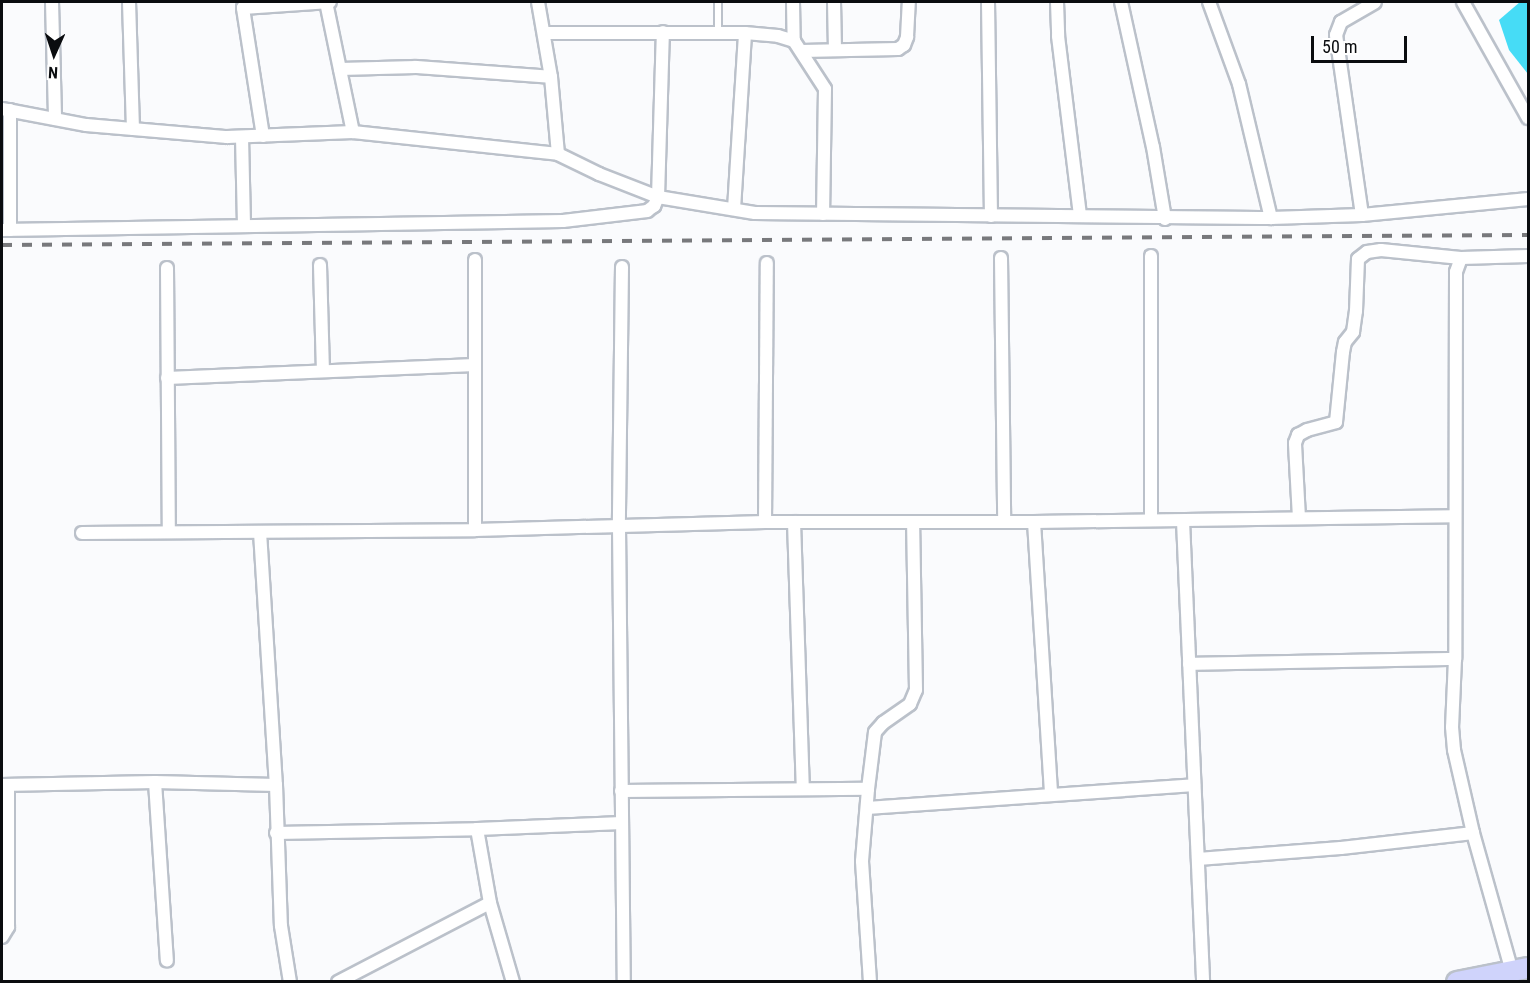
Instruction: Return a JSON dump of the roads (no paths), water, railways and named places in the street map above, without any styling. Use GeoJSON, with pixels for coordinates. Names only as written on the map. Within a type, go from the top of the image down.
{"type":"FeatureCollection","features":[{"type":"Feature","properties":{"kind":"main road"},"geometry":{"type":"LineString","coordinates":[[1457,981],[1520,970]]}},
{"type":"Feature","properties":{"kind":"street"},"geometry":{"type":"LineString","coordinates":[[52,2],[55,119]]}},
{"type":"Feature","properties":{"kind":"street"},"geometry":{"type":"LineString","coordinates":[[129,2],[133,129]]}},
{"type":"Feature","properties":{"kind":"street"},"geometry":{"type":"LineString","coordinates":[[263,135],[243,13],[243,8],[258,3],[328,2],[352,132]]}},
{"type":"Feature","properties":{"kind":"street"},"geometry":{"type":"LineString","coordinates":[[538,2],[551,78],[558,154]]}},
{"type":"Feature","properties":{"kind":"street"},"geometry":{"type":"LineString","coordinates":[[793,2],[798,46],[825,89],[823,214]]}},
{"type":"Feature","properties":{"kind":"street"},"geometry":{"type":"LineString","coordinates":[[834,2],[835,50]]}},
{"type":"Feature","properties":{"kind":"street"},"geometry":{"type":"LineString","coordinates":[[544,33],[745,33],[778,36],[798,46],[835,50],[898,49],[904,45],[909,2]]}},
{"type":"Feature","properties":{"kind":"street"},"geometry":{"type":"LineString","coordinates":[[988,2],[991,216]]}},
{"type":"Feature","properties":{"kind":"street"},"geometry":{"type":"LineString","coordinates":[[1057,2],[1058,36],[1080,216]]}},
{"type":"Feature","properties":{"kind":"street"},"geometry":{"type":"LineString","coordinates":[[1121,2],[1153,147],[1165,219]]}},
{"type":"Feature","properties":{"kind":"street"},"geometry":{"type":"LineString","coordinates":[[1209,2],[1239,84],[1271,218]]}},
{"type":"Feature","properties":{"kind":"street"},"geometry":{"type":"LineString","coordinates":[[1463,2],[1528,118]]}},
{"type":"Feature","properties":{"kind":"street"},"geometry":{"type":"LineString","coordinates":[[1362,215],[1336,35],[1341,22],[1370,3]]}},
{"type":"Feature","properties":{"kind":"street"},"geometry":{"type":"LineString","coordinates":[[663,32],[658,197],[654,206],[647,211],[563,221],[6,230],[6,109],[86,125],[133,129],[242,137],[352,132],[558,154],[599,174],[658,197],[755,213],[1165,219],[1271,218],[1362,215],[1528,199]]}},
{"type":"Feature","properties":{"kind":"street"},"geometry":{"type":"LineString","coordinates":[[734,209],[745,33]]}},
{"type":"Feature","properties":{"kind":"street"},"geometry":{"type":"LineString","coordinates":[[340,69],[416,67],[551,78]]}},
{"type":"Feature","properties":{"kind":"street"},"geometry":{"type":"LineString","coordinates":[[242,137],[244,226]]}},
{"type":"Feature","properties":{"kind":"street"},"geometry":{"type":"LineString","coordinates":[[1299,518],[1295,443],[1298,435],[1306,430],[1336,422],[1343,352],[1345,342],[1353,332],[1356,311],[1358,259],[1367,252],[1381,250],[1461,258],[1528,256]]}},
{"type":"Feature","properties":{"kind":"street"},"geometry":{"type":"LineString","coordinates":[[1150,256],[1151,520]]}},
{"type":"Feature","properties":{"kind":"street"},"geometry":{"type":"LineString","coordinates":[[1001,258],[1004,522]]}},
{"type":"Feature","properties":{"kind":"street"},"geometry":{"type":"LineString","coordinates":[[1461,258],[1456,273],[1455,659],[1452,727],[1454,750],[1473,833],[1520,970]]}},
{"type":"Feature","properties":{"kind":"street"},"geometry":{"type":"LineString","coordinates":[[475,260],[476,530]]}},
{"type":"Feature","properties":{"kind":"street"},"geometry":{"type":"LineString","coordinates":[[765,522],[767,263]]}},
{"type":"Feature","properties":{"kind":"street"},"geometry":{"type":"LineString","coordinates":[[320,265],[323,371]]}},
{"type":"Feature","properties":{"kind":"street"},"geometry":{"type":"LineString","coordinates":[[622,267],[620,527],[624,981]]}},
{"type":"Feature","properties":{"kind":"street"},"geometry":{"type":"LineString","coordinates":[[167,268],[169,532]]}},
{"type":"Feature","properties":{"kind":"street"},"geometry":{"type":"LineString","coordinates":[[167,378],[475,365]]}},
{"type":"Feature","properties":{"kind":"street"},"geometry":{"type":"LineString","coordinates":[[82,533],[476,530],[765,522],[1183,521],[1454,516]]}},
{"type":"Feature","properties":{"kind":"street"},"geometry":{"type":"LineString","coordinates":[[1183,521],[1203,981]]}},
{"type":"Feature","properties":{"kind":"street"},"geometry":{"type":"LineString","coordinates":[[794,522],[803,789]]}},
{"type":"Feature","properties":{"kind":"street"},"geometry":{"type":"LineString","coordinates":[[1034,522],[1051,793]]}},
{"type":"Feature","properties":{"kind":"street"},"geometry":{"type":"LineString","coordinates":[[870,981],[862,861],[868,789],[875,732],[883,723],[910,704],[916,690],[913,523]]}},
{"type":"Feature","properties":{"kind":"street"},"geometry":{"type":"LineString","coordinates":[[260,532],[276,785],[281,926],[290,981]]}},
{"type":"Feature","properties":{"kind":"street"},"geometry":{"type":"LineString","coordinates":[[1189,664],[1455,659]]}},
{"type":"Feature","properties":{"kind":"street"},"geometry":{"type":"LineString","coordinates":[[2,938],[8,927],[5,785],[155,782],[276,785]]}},
{"type":"Feature","properties":{"kind":"street"},"geometry":{"type":"LineString","coordinates":[[155,782],[166,961]]}},
{"type":"Feature","properties":{"kind":"street"},"geometry":{"type":"LineString","coordinates":[[867,808],[1051,793],[1194,785]]}},
{"type":"Feature","properties":{"kind":"street"},"geometry":{"type":"LineString","coordinates":[[621,791],[868,789]]}},
{"type":"Feature","properties":{"kind":"street"},"geometry":{"type":"LineString","coordinates":[[276,833],[477,830],[622,823]]}},
{"type":"Feature","properties":{"kind":"street"},"geometry":{"type":"LineString","coordinates":[[477,830],[490,903],[513,981]]}},
{"type":"Feature","properties":{"kind":"street"},"geometry":{"type":"LineString","coordinates":[[1198,859],[1341,848],[1473,833]]}},
{"type":"Feature","properties":{"kind":"street"},"geometry":{"type":"LineString","coordinates":[[338,981],[490,903]]}},
{"type":"Feature","properties":{"kind":"lane"},"geometry":{"type":"LineString","coordinates":[[718,2],[718,34]]}},
{"type":"Feature","properties":{"kind":"water"},"geometry":{"type":"Polygon","coordinates":[[[1520,2],[1528,2],[1528,74],[1509,50],[1499,20],[1520,2]]]}},
{"type":"Feature","properties":{"kind":"railway"},"geometry":{"type":"LineString","coordinates":[[2,245],[1528,235]]}}]}
